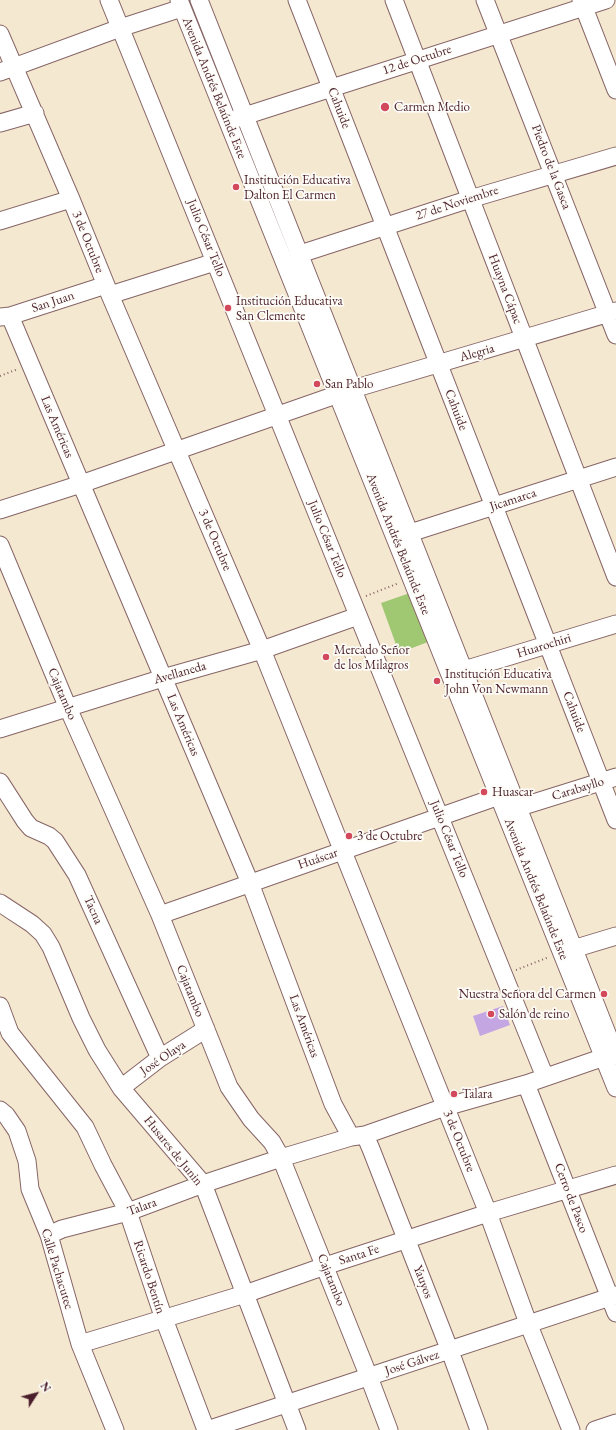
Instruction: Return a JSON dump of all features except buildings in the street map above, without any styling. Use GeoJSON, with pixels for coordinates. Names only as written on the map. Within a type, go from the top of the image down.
{"type":"FeatureCollection","features":[{"type":"Feature","properties":{"kind":"street","name":"Julio César Tello"},"geometry":{"type":"LineString","coordinates":[[110,0],[120,28],[545,1077]]}},
{"type":"Feature","properties":{"kind":"street","name":"Avenida Andrés Belaúnde Este"},"geometry":{"type":"LineString","coordinates":[[200,0],[300,254],[345,392],[411,578],[457,672],[518,808],[568,951]]}},
{"type":"Feature","properties":{"kind":"street","name":"Cahuide"},"geometry":{"type":"LineString","coordinates":[[297,0],[548,645],[608,779],[616,820]]}},
{"type":"Feature","properties":{"kind":"street","name":"Huayna Cápac"},"geometry":{"type":"LineString","coordinates":[[394,0],[616,577]]}},
{"type":"Feature","properties":{"kind":"street","name":"Piedro de la Gasca"},"geometry":{"type":"LineString","coordinates":[[485,0],[553,174],[612,313],[616,335]]}},
{"type":"Feature","properties":{"kind":"street","name":"12 de Octubre"},"geometry":{"type":"LineString","coordinates":[[228,121],[498,34],[582,4],[606,0]]}},
{"type":"Feature","properties":{"kind":"street"},"geometry":{"type":"LineString","coordinates":[[7,69],[181,4]]}},
{"type":"Feature","properties":{"kind":"street","name":"Avenida Andrés Belaúnde Este"},"geometry":{"type":"LineString","coordinates":[[181,4],[228,121],[345,392],[410,533],[499,796],[613,1055],[616,1088]]}},
{"type":"Feature","properties":{"kind":"street"},"geometry":{"type":"LineString","coordinates":[[582,4],[616,90]]}},
{"type":"Feature","properties":{"kind":"street","name":"3 de Octubre"},"geometry":{"type":"LineString","coordinates":[[0,34],[7,69],[35,114],[108,290],[262,650],[488,1213],[528,1323],[571,1430]]}},
{"type":"Feature","properties":{"kind":"street"},"geometry":{"type":"LineString","coordinates":[[0,123],[35,114]]}},
{"type":"Feature","properties":{"kind":"street","name":"27 de Noviembre"},"geometry":{"type":"LineString","coordinates":[[300,254],[470,199],[616,156]]}},
{"type":"Feature","properties":{"kind":"street"},"geometry":{"type":"LineString","coordinates":[[0,221],[71,199]]}},
{"type":"Feature","properties":{"kind":"street","name":"San Juan"},"geometry":{"type":"LineString","coordinates":[[5,316],[215,262]]}},
{"type":"Feature","properties":{"kind":"street","name":"Alegria"},"geometry":{"type":"LineString","coordinates":[[345,392],[612,313]]}},
{"type":"Feature","properties":{"kind":"street","name":"Las Américas"},"geometry":{"type":"LineString","coordinates":[[5,316],[81,484],[250,883],[333,1104],[358,1136]]}},
{"type":"Feature","properties":{"kind":"street"},"geometry":{"type":"LineString","coordinates":[[0,510],[81,484],[345,392]]}},
{"type":"Feature","properties":{"kind":"street","name":"Jicamarca"},"geometry":{"type":"LineString","coordinates":[[410,533],[616,467]]}},
{"type":"Feature","properties":{"kind":"street","name":"Cajatambo"},"geometry":{"type":"LineString","coordinates":[[0,546],[68,708],[160,915],[229,1087],[251,1119],[272,1142],[281,1158],[389,1430]]}},
{"type":"Feature","properties":{"kind":"street","name":"Avellaneda"},"geometry":{"type":"LineString","coordinates":[[0,729],[163,678],[262,650],[355,608]]}},
{"type":"Feature","properties":{"kind":"street","name":"Huarochiri"},"geometry":{"type":"LineString","coordinates":[[457,672],[616,624]]}},
{"type":"Feature","properties":{"kind":"street","name":"Carabayllo"},"geometry":{"type":"LineString","coordinates":[[518,808],[608,779]]}},
{"type":"Feature","properties":{"kind":"street","name":"Tacna"},"geometry":{"type":"LineString","coordinates":[[0,782],[24,821],[31,828],[49,836],[55,841],[77,875],[160,1058]]}},
{"type":"Feature","properties":{"kind":"street","name":"Huáscar"},"geometry":{"type":"LineString","coordinates":[[160,915],[499,796]]}},
{"type":"Feature","properties":{"kind":"street","name":"Husares de Junin"},"geometry":{"type":"LineString","coordinates":[[0,903],[32,924],[43,934],[51,947],[81,1018],[97,1050],[121,1088],[203,1184],[297,1430]]}},
{"type":"Feature","properties":{"kind":"street"},"geometry":{"type":"LineString","coordinates":[[568,951],[616,936]]}},
{"type":"Feature","properties":{"kind":"street","name":"Ricardo Bentín"},"geometry":{"type":"LineString","coordinates":[[0,1006],[10,1033],[85,1127],[128,1212],[164,1320],[207,1430]]}},
{"type":"Feature","properties":{"kind":"street","name":"José Olaya"},"geometry":{"type":"LineString","coordinates":[[121,1088],[160,1058],[206,1029]]}},
{"type":"Feature","properties":{"kind":"street","name":"Talara"},"geometry":{"type":"LineString","coordinates":[[48,1235],[62,1229],[128,1212],[203,1184],[281,1158],[358,1136],[445,1107],[526,1084],[613,1055]]}},
{"type":"Feature","properties":{"kind":"street","name":"Cerro de Pasco"},"geometry":{"type":"LineString","coordinates":[[526,1084],[614,1302]]}},
{"type":"Feature","properties":{"kind":"street","name":"Calle Pachacutec"},"geometry":{"type":"LineString","coordinates":[[0,1110],[6,1115],[17,1131],[27,1161],[30,1189],[48,1235],[80,1344],[115,1430]]}},
{"type":"Feature","properties":{"kind":"street","name":"Yauyos"},"geometry":{"type":"LineString","coordinates":[[358,1136],[371,1149],[450,1350],[479,1430]]}},
{"type":"Feature","properties":{"kind":"street","name":"Santa Fe"},"geometry":{"type":"LineString","coordinates":[[80,1344],[164,1320],[488,1213],[616,1175]]}},
{"type":"Feature","properties":{"kind":"street","name":"José Gálvez"},"geometry":{"type":"LineString","coordinates":[[207,1430],[528,1323],[614,1302]]}},
{"type":"Feature","properties":{"kind":"street"},"geometry":{"type":"LineString","coordinates":[[595,1430],[616,1423]]}},
{"type":"Feature","properties":{"kind":"path"},"geometry":{"type":"LineString","coordinates":[[0,376],[9,373]]}},
{"type":"Feature","properties":{"kind":"path"},"geometry":{"type":"LineString","coordinates":[[355,608],[411,578]]}},
{"type":"Feature","properties":{"kind":"path"},"geometry":{"type":"LineString","coordinates":[[504,975],[568,951]]}},
{"type":"Feature","properties":{"kind":"green space"},"geometry":{"type":"Polygon","coordinates":[[[410,593],[428,642],[399,653],[381,603],[410,593]]]}},
{"type":"Feature","properties":{"kind":"place","name":"Carmen Medio"},"geometry":{"type":"Point","coordinates":[385,107]}},
{"type":"Feature","properties":{"kind":"place","name":"Institución Educativa Dalton El Carmen"},"geometry":{"type":"Point","coordinates":[236,187]}},
{"type":"Feature","properties":{"kind":"place","name":"Institución Educativa San Clemente"},"geometry":{"type":"Point","coordinates":[228,308]}},
{"type":"Feature","properties":{"kind":"place","name":"San Pablo"},"geometry":{"type":"Point","coordinates":[317,384]}},
{"type":"Feature","properties":{"kind":"place","name":"Mercado Señor de los Milagros"},"geometry":{"type":"Point","coordinates":[326,657]}},
{"type":"Feature","properties":{"kind":"place","name":"Institución Educativa John Von Newmann"},"geometry":{"type":"Point","coordinates":[437,681]}},
{"type":"Feature","properties":{"kind":"place","name":"Huascar"},"geometry":{"type":"Point","coordinates":[484,792]}},
{"type":"Feature","properties":{"kind":"place","name":"3 de Octubre"},"geometry":{"type":"Point","coordinates":[349,836]}},
{"type":"Feature","properties":{"kind":"place","name":"Nuestra Señora del Carmen"},"geometry":{"type":"Point","coordinates":[604,994]}},
{"type":"Feature","properties":{"kind":"place","name":"Salón de reino"},"geometry":{"type":"Point","coordinates":[491,1014]}},
{"type":"Feature","properties":{"kind":"place","name":"Talara"},"geometry":{"type":"Point","coordinates":[454,1094]}}]}
